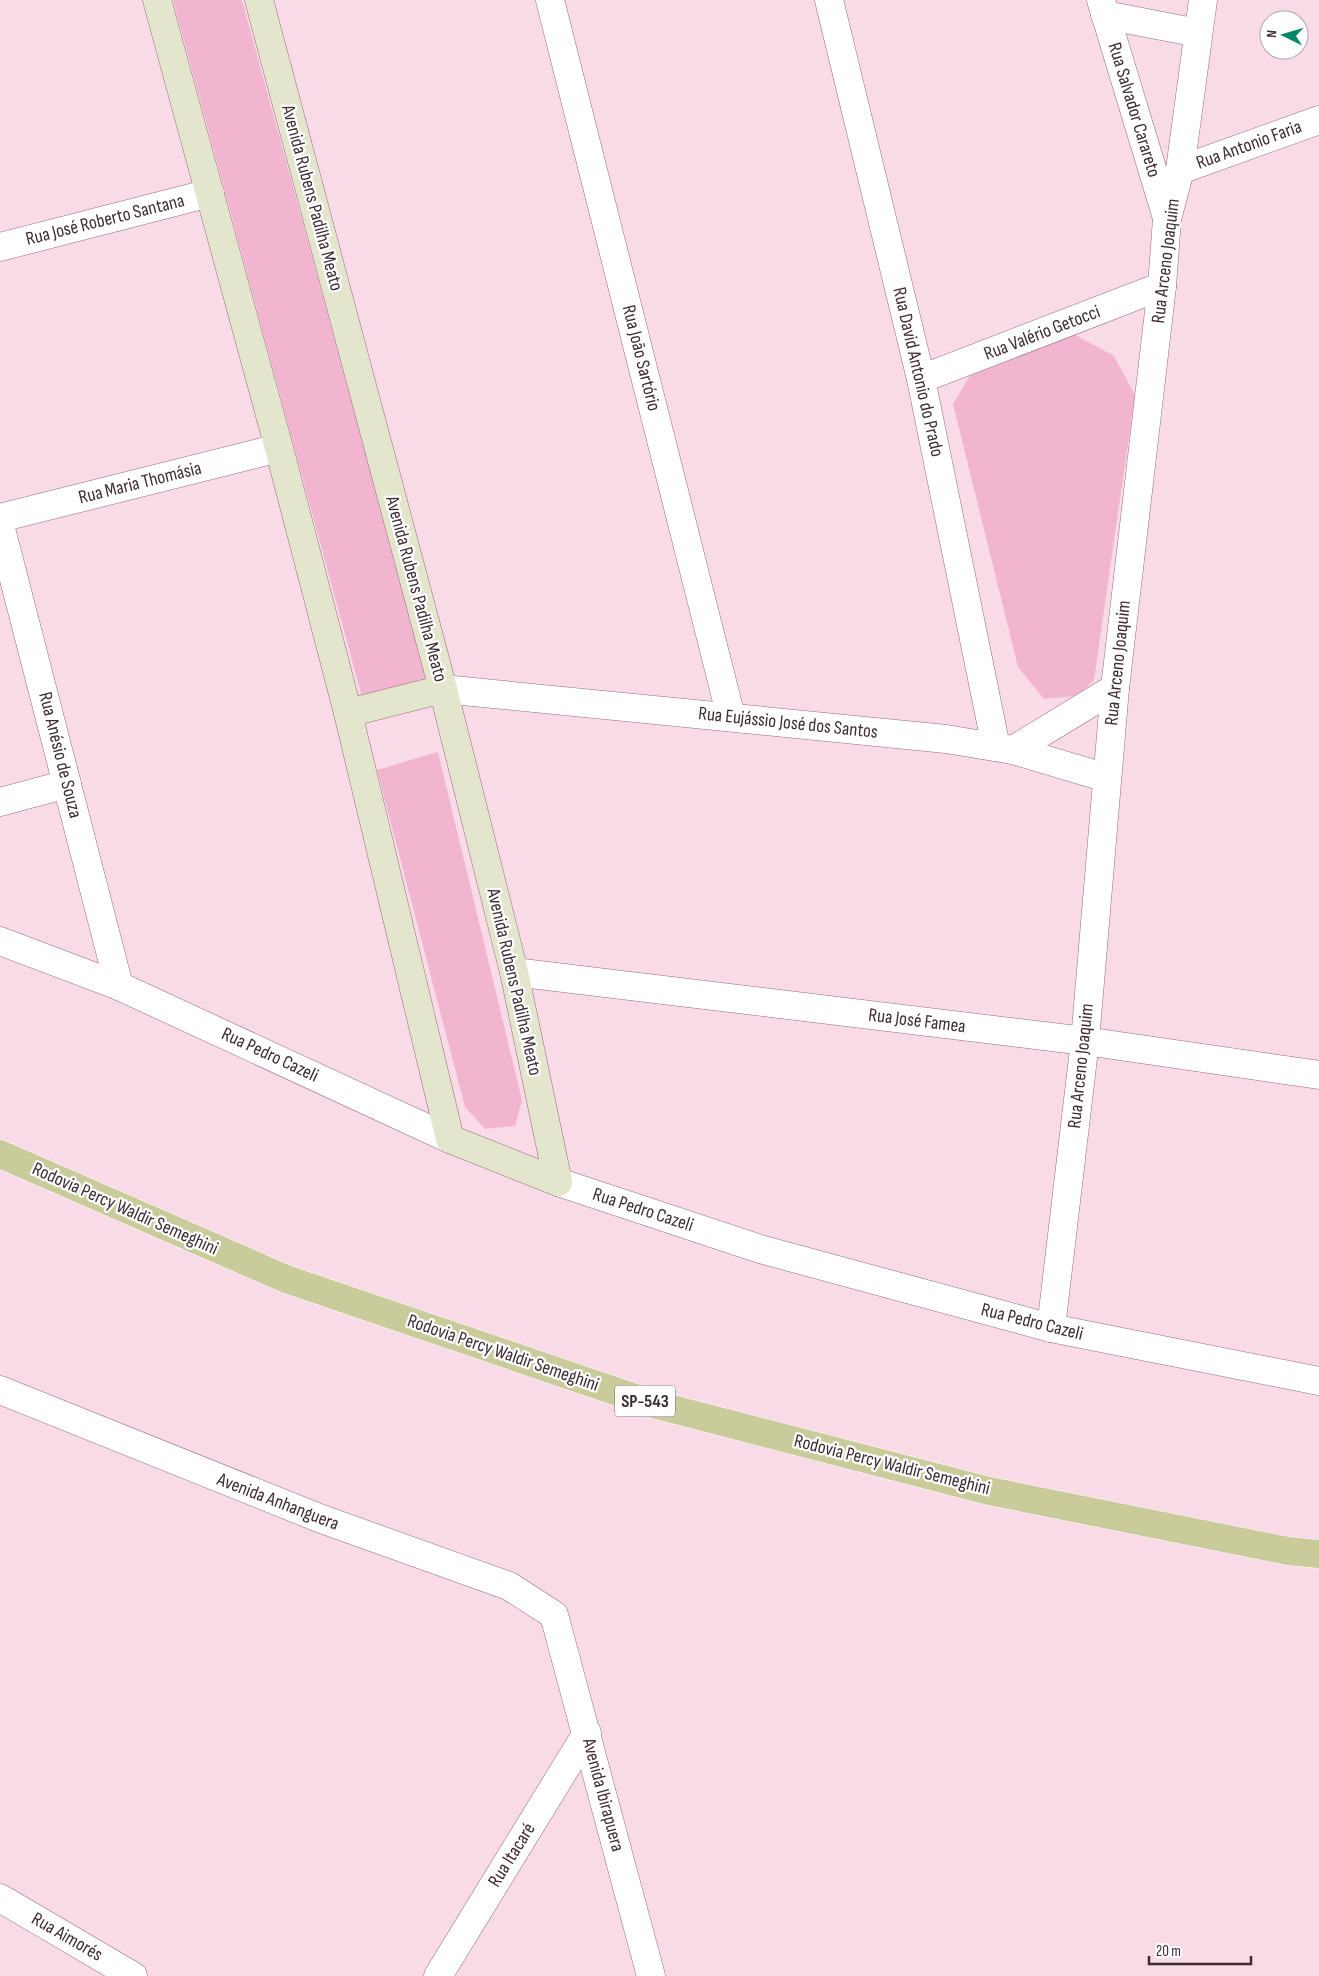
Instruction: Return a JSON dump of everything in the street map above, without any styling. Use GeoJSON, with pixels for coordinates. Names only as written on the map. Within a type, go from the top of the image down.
{"type":"FeatureCollection","features":[{"type":"Feature","properties":{"kind":"main road"},"geometry":{"type":"LineString","coordinates":[[156,0],[280,448],[348,713],[450,1139]]}},
{"type":"Feature","properties":{"kind":"main road","name":"Avenida Rubens Padilha Meato"},"geometry":{"type":"LineString","coordinates":[[259,0],[443,689],[514,972],[558,1182]]}},
{"type":"Feature","properties":{"kind":"main road"},"geometry":{"type":"LineString","coordinates":[[348,713],[443,689]]}},
{"type":"Feature","properties":{"kind":"main road","name":"Rua Pedro Cazeli"},"geometry":{"type":"LineString","coordinates":[[450,1139],[558,1182]]}},
{"type":"Feature","properties":{"kind":"main road","name":"Rodovia Percy Waldir Semeghini"},"geometry":{"type":"LineString","coordinates":[[0,1154],[286,1280],[653,1404],[989,1490],[1278,1549],[1319,1554]]}},
{"type":"Feature","properties":{"kind":"street","name":"Rua João Sartório"},"geometry":{"type":"LineString","coordinates":[[550,0],[731,717]]}},
{"type":"Feature","properties":{"kind":"street","name":"Rua David Antonio do Prado"},"geometry":{"type":"LineString","coordinates":[[829,0],[921,379],[1004,748]]}},
{"type":"Feature","properties":{"kind":"street","name":"Rua Arceno Joaquim"},"geometry":{"type":"LineString","coordinates":[[1051,1328],[1085,1041],[1115,688],[1162,286],[1167,219],[1180,170],[1203,0]]}},
{"type":"Feature","properties":{"kind":"street"},"geometry":{"type":"LineString","coordinates":[[1103,7],[1198,33]]}},
{"type":"Feature","properties":{"kind":"street","name":"Rua Salvador Carareto"},"geometry":{"type":"LineString","coordinates":[[1103,7],[1167,219]]}},
{"type":"Feature","properties":{"kind":"street","name":"Rua Antonio Faria"},"geometry":{"type":"LineString","coordinates":[[1180,170],[1319,120]]}},
{"type":"Feature","properties":{"kind":"street","name":"Rua José Roberto Santana"},"geometry":{"type":"LineString","coordinates":[[0,248],[210,193]]}},
{"type":"Feature","properties":{"kind":"street","name":"Rua Valério Getocci"},"geometry":{"type":"LineString","coordinates":[[921,379],[1162,286]]}},
{"type":"Feature","properties":{"kind":"street","name":"Rua Maria Thomásia"},"geometry":{"type":"LineString","coordinates":[[0,518],[280,448]]}},
{"type":"Feature","properties":{"kind":"street","name":"Rua Anésio de Souza"},"geometry":{"type":"LineString","coordinates":[[0,525],[119,986]]}},
{"type":"Feature","properties":{"kind":"street"},"geometry":{"type":"LineString","coordinates":[[1004,748],[1115,688]]}},
{"type":"Feature","properties":{"kind":"street","name":"Rua Eujássio José dos Santos"},"geometry":{"type":"LineString","coordinates":[[443,689],[946,739],[1004,748],[1107,778]]}},
{"type":"Feature","properties":{"kind":"street"},"geometry":{"type":"LineString","coordinates":[[0,802],[67,784]]}},
{"type":"Feature","properties":{"kind":"street","name":"Rua Pedro Cazeli"},"geometry":{"type":"LineString","coordinates":[[0,941],[119,986],[450,1139]]}},
{"type":"Feature","properties":{"kind":"street","name":"Rua José Famea"},"geometry":{"type":"LineString","coordinates":[[514,972],[1085,1041],[1319,1075]]}},
{"type":"Feature","properties":{"kind":"street","name":"Rua Pedro Cazeli"},"geometry":{"type":"LineString","coordinates":[[558,1182],[760,1249],[1051,1328],[1137,1347],[1319,1381]]}},
{"type":"Feature","properties":{"kind":"street","name":"Avenida Anhanguera"},"geometry":{"type":"LineString","coordinates":[[3,1399],[318,1518],[509,1586],[554,1615]]}},
{"type":"Feature","properties":{"kind":"street","name":"Avenida Ibirapuera"},"geometry":{"type":"LineString","coordinates":[[554,1615],[651,1976]]}},
{"type":"Feature","properties":{"kind":"street","name":"Rua Itacaré"},"geometry":{"type":"LineString","coordinates":[[438,1976],[587,1733]]}},
{"type":"Feature","properties":{"kind":"street","name":"Rua Aimorés"},"geometry":{"type":"LineString","coordinates":[[0,1898],[133,1976]]}},
{"type":"Feature","properties":{"kind":"shaded area"},"geometry":{"type":"Polygon","coordinates":[[[173,0],[242,0],[427,678],[362,697],[173,0]]]}},
{"type":"Feature","properties":{"kind":"shaded area"},"geometry":{"type":"Polygon","coordinates":[[[1070,332],[1114,356],[1135,395],[1094,680],[1077,696],[1044,699],[1018,667],[953,404],[972,372],[1070,332]]]}},
{"type":"Feature","properties":{"kind":"shaded area"},"geometry":{"type":"Polygon","coordinates":[[[438,752],[522,1100],[515,1126],[485,1129],[465,1107],[377,770],[438,752]]]}}]}
